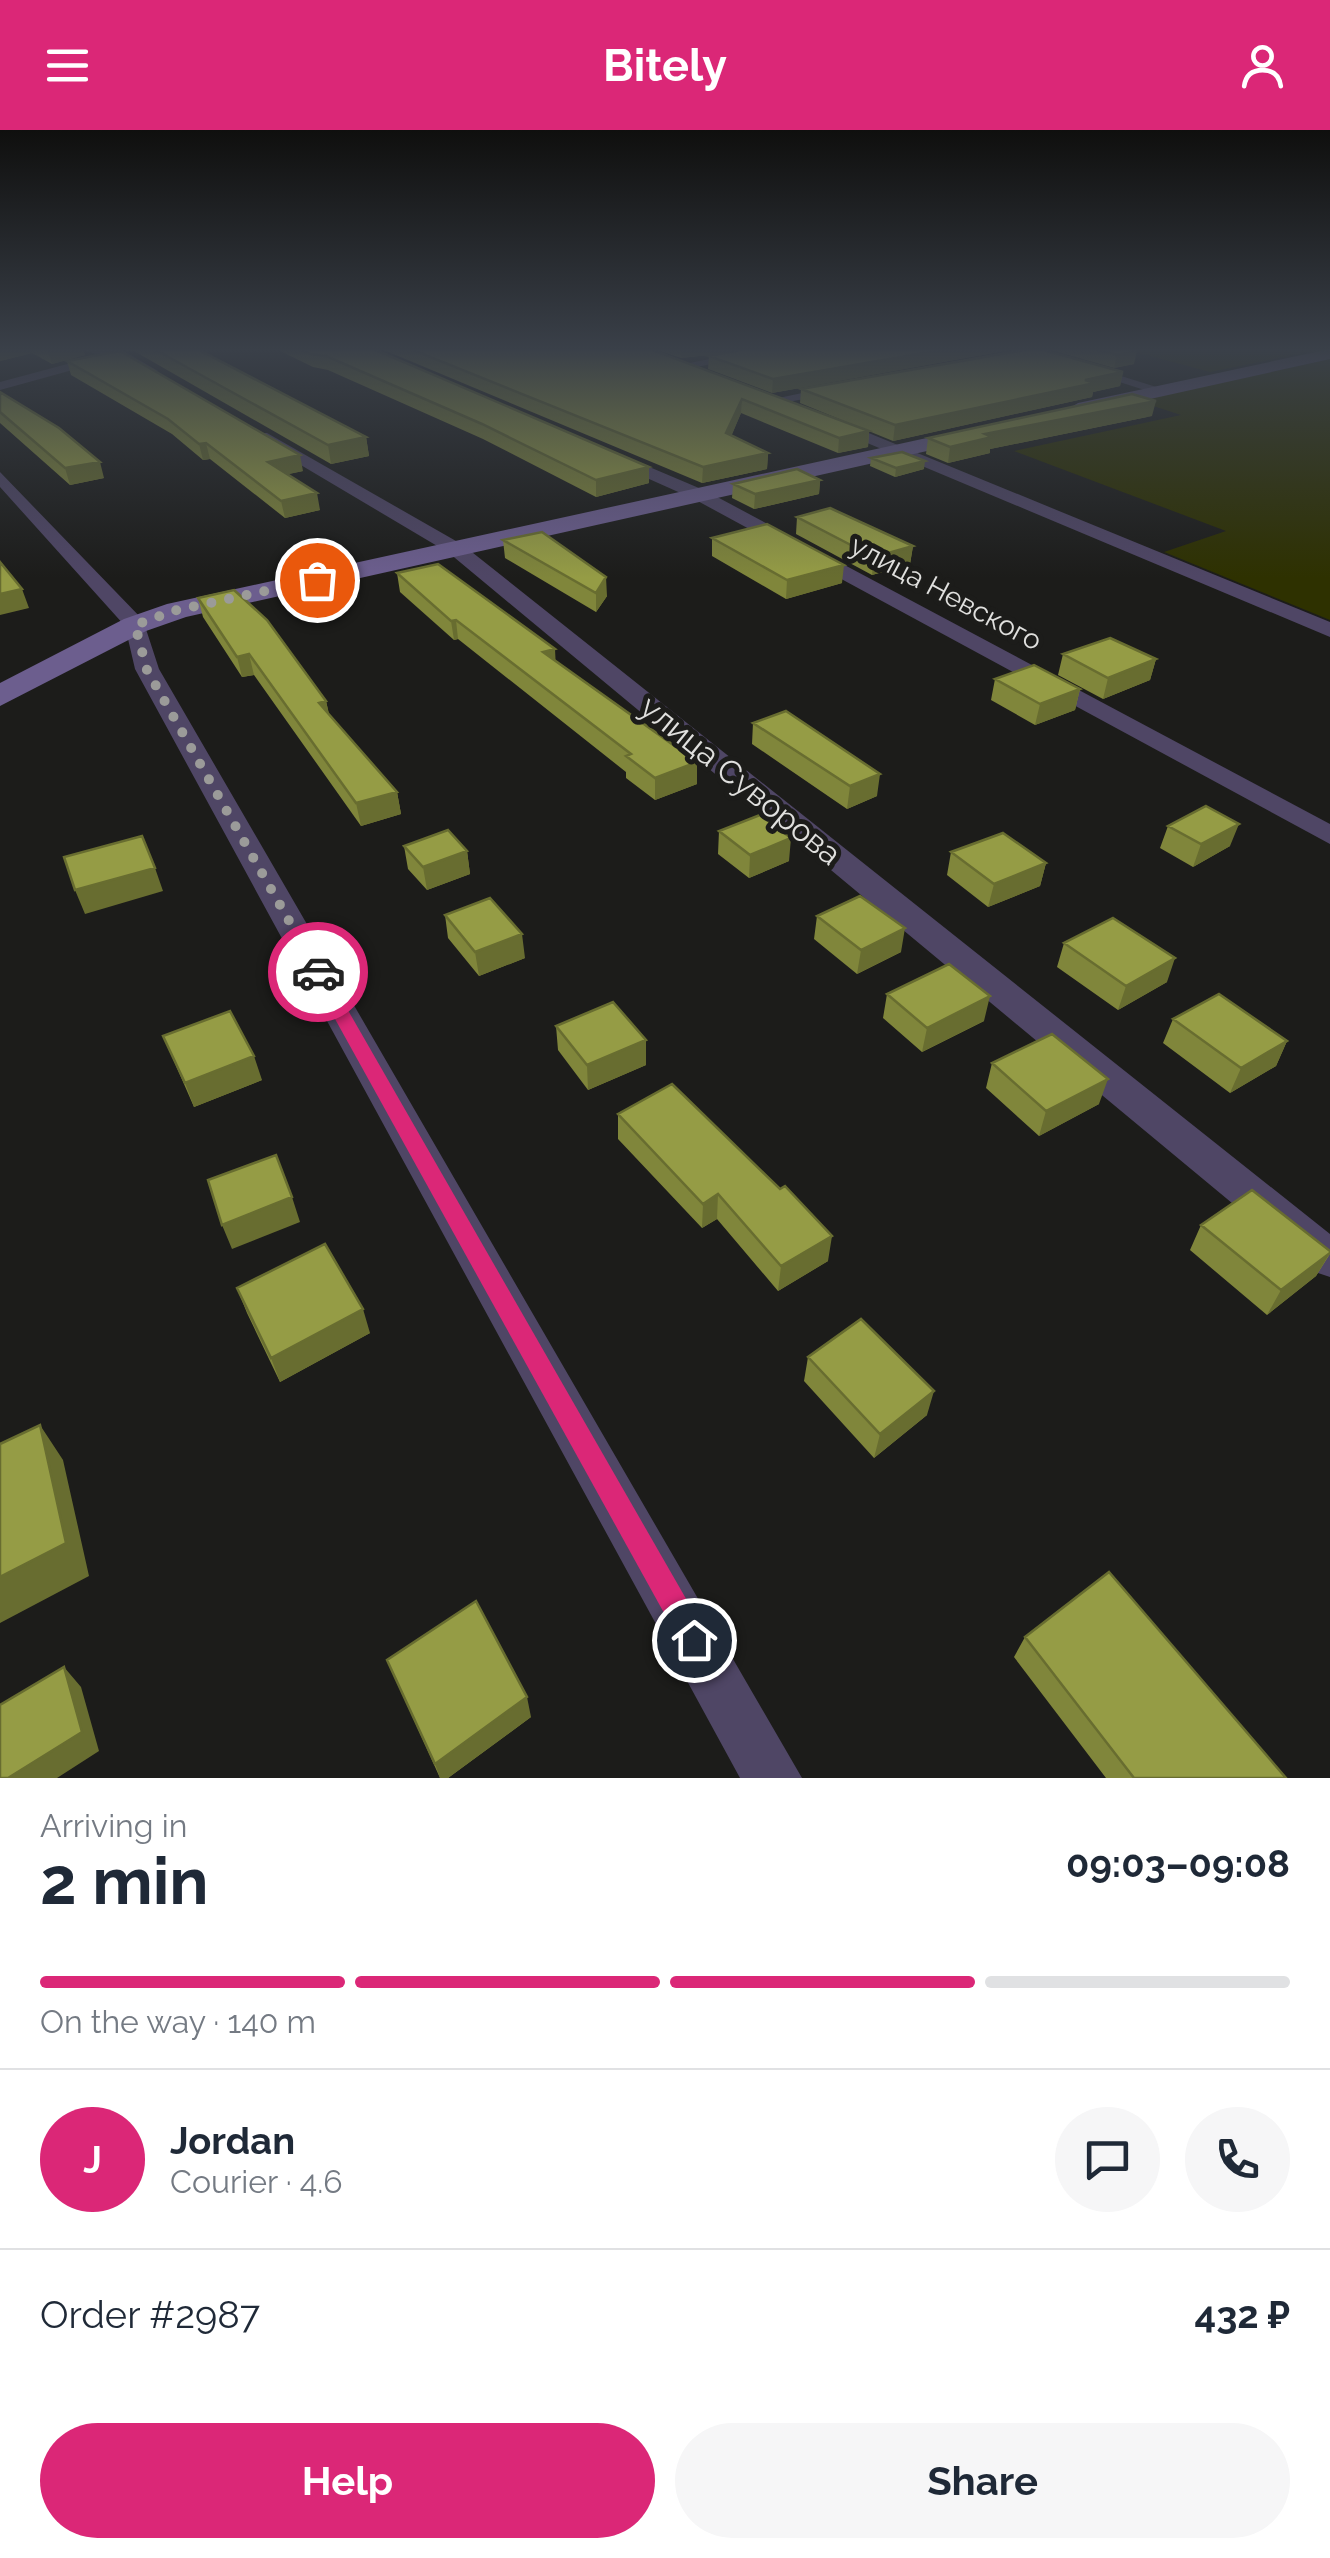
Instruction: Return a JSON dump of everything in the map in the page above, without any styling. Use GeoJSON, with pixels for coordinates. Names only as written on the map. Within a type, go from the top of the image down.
{"type":"FeatureCollection","features":[{"type":"Feature","properties":{"kind":"street"},"geometry":{"type":"LineString","coordinates":[[838,425],[1330,630]]}},
{"type":"Feature","properties":{"kind":"street"},"geometry":{"type":"LineString","coordinates":[[0,696],[135,625],[177,610],[1013,425]]}},
{"type":"Feature","properties":{"kind":"street","name":"улица Суворова"},"geometry":{"type":"LineString","coordinates":[[250,428],[456,549],[1330,1259]]}},
{"type":"Feature","properties":{"kind":"street","name":"улица Невского"},"geometry":{"type":"LineString","coordinates":[[592,448],[700,495],[1330,836]]}},
{"type":"Feature","properties":{"kind":"street"},"geometry":{"type":"LineString","coordinates":[[0,477],[135,625],[147,670],[772,1778]]}},
{"type":"Feature","properties":{"kind":"green space"},"geometry":{"type":"Polygon","coordinates":[[[1135,425],[1330,425],[1330,620],[1164,552],[1226,531],[1014,451],[1135,425]]]}},
{"type":"Feature","properties":{"kind":"building"},"geometry":{"type":"Polygon","coordinates":[[[15,425],[54,425],[100,462],[65,468],[15,425]]]}},
{"type":"Feature","properties":{"kind":"building"},"geometry":{"type":"Polygon","coordinates":[[[175,425],[248,425],[300,455],[268,462],[317,493],[281,501],[206,443],[199,444],[175,425]]]}},
{"type":"Feature","properties":{"kind":"building"},"geometry":{"type":"Polygon","coordinates":[[[292,425],[343,425],[366,437],[328,445],[292,425]]]}},
{"type":"Feature","properties":{"kind":"building"},"geometry":{"type":"Polygon","coordinates":[[[484,425],[551,425],[649,467],[596,480],[484,425]]]}},
{"type":"Feature","properties":{"kind":"building"},"geometry":{"type":"Polygon","coordinates":[[[599,425],[730,425],[726,433],[768,453],[703,467],[599,425]]]}},
{"type":"Feature","properties":{"kind":"building"},"geometry":{"type":"Polygon","coordinates":[[[806,425],[853,425],[869,431],[839,438],[806,425]]]}},
{"type":"Feature","properties":{"kind":"building"},"geometry":{"type":"Polygon","coordinates":[[[989,425],[1032,425],[985,434],[992,437],[950,447],[928,438],[989,425]]]}},
{"type":"Feature","properties":{"kind":"building"},"geometry":{"type":"Polygon","coordinates":[[[902,452],[925,461],[896,468],[871,458],[902,452]]]}},
{"type":"Feature","properties":{"kind":"building"},"geometry":{"type":"Polygon","coordinates":[[[797,469],[820,480],[755,494],[733,484],[797,469]]]}},
{"type":"Feature","properties":{"kind":"building"},"geometry":{"type":"Polygon","coordinates":[[[830,508],[913,546],[874,557],[797,517],[830,508]]]}},
{"type":"Feature","properties":{"kind":"building"},"geometry":{"type":"Polygon","coordinates":[[[767,524],[844,565],[787,580],[712,538],[767,524]]]}},
{"type":"Feature","properties":{"kind":"building"},"geometry":{"type":"Polygon","coordinates":[[[542,532],[606,577],[596,593],[503,540],[542,532]]]}},
{"type":"Feature","properties":{"kind":"building"},"geometry":{"type":"Polygon","coordinates":[[[0,562],[22,589],[0,594],[0,562]]]}},
{"type":"Feature","properties":{"kind":"building"},"geometry":{"type":"Polygon","coordinates":[[[438,564],[555,649],[543,652],[697,762],[655,778],[626,756],[631,754],[456,620],[451,621],[397,573],[438,564]]]}},
{"type":"Feature","properties":{"kind":"building"},"geometry":{"type":"Polygon","coordinates":[[[234,590],[267,620],[326,701],[319,703],[397,792],[356,803],[249,654],[237,657],[198,598],[234,590]]]}},
{"type":"Feature","properties":{"kind":"building"},"geometry":{"type":"Polygon","coordinates":[[[1110,638],[1156,659],[1108,678],[1063,654],[1110,638]]]}},
{"type":"Feature","properties":{"kind":"building"},"geometry":{"type":"Polygon","coordinates":[[[1034,665],[1080,689],[1040,704],[995,679],[1034,665]]]}},
{"type":"Feature","properties":{"kind":"building"},"geometry":{"type":"Polygon","coordinates":[[[786,711],[880,774],[850,786],[753,723],[786,711]]]}},
{"type":"Feature","properties":{"kind":"building"},"geometry":{"type":"Polygon","coordinates":[[[1206,806],[1239,824],[1201,844],[1168,826],[1206,806]]]}},
{"type":"Feature","properties":{"kind":"building"},"geometry":{"type":"Polygon","coordinates":[[[760,815],[791,838],[750,855],[719,831],[760,815]]]}},
{"type":"Feature","properties":{"kind":"building"},"geometry":{"type":"Polygon","coordinates":[[[448,830],[467,851],[423,867],[404,846],[448,830]]]}},
{"type":"Feature","properties":{"kind":"building"},"geometry":{"type":"Polygon","coordinates":[[[1003,833],[1046,863],[994,884],[951,852],[1003,833]]]}},
{"type":"Feature","properties":{"kind":"building"},"geometry":{"type":"Polygon","coordinates":[[[142,836],[155,868],[75,890],[64,857],[142,836]]]}},
{"type":"Feature","properties":{"kind":"building"},"geometry":{"type":"Polygon","coordinates":[[[860,896],[905,928],[861,950],[817,916],[860,896]]]}},
{"type":"Feature","properties":{"kind":"building"},"geometry":{"type":"Polygon","coordinates":[[[490,898],[522,934],[475,952],[445,915],[490,898]]]}},
{"type":"Feature","properties":{"kind":"building"},"geometry":{"type":"Polygon","coordinates":[[[1113,918],[1175,958],[1126,986],[1064,943],[1113,918]]]}},
{"type":"Feature","properties":{"kind":"building"},"geometry":{"type":"Polygon","coordinates":[[[949,964],[990,996],[927,1028],[887,994],[949,964]]]}},
{"type":"Feature","properties":{"kind":"building"},"geometry":{"type":"Polygon","coordinates":[[[1219,994],[1287,1041],[1241,1068],[1173,1019],[1219,994]]]}},
{"type":"Feature","properties":{"kind":"building"},"geometry":{"type":"Polygon","coordinates":[[[613,1002],[646,1040],[587,1065],[556,1026],[613,1002]]]}},
{"type":"Feature","properties":{"kind":"building"},"geometry":{"type":"Polygon","coordinates":[[[230,1011],[254,1056],[185,1083],[163,1036],[230,1011]]]}},
{"type":"Feature","properties":{"kind":"building"},"geometry":{"type":"Polygon","coordinates":[[[1052,1034],[1108,1079],[1046,1111],[992,1063],[1052,1034]]]}},
{"type":"Feature","properties":{"kind":"building"},"geometry":{"type":"Polygon","coordinates":[[[672,1084],[780,1189],[785,1186],[832,1236],[781,1266],[718,1194],[703,1204],[618,1114],[672,1084]]]}},
{"type":"Feature","properties":{"kind":"building"},"geometry":{"type":"Polygon","coordinates":[[[276,1155],[292,1197],[222,1225],[208,1180],[276,1155]]]}},
{"type":"Feature","properties":{"kind":"building"},"geometry":{"type":"Polygon","coordinates":[[[1252,1190],[1330,1251],[1281,1290],[1201,1225],[1252,1190]]]}},
{"type":"Feature","properties":{"kind":"building"},"geometry":{"type":"Polygon","coordinates":[[[325,1244],[363,1309],[271,1358],[237,1288],[325,1244]]]}},
{"type":"Feature","properties":{"kind":"building"},"geometry":{"type":"Polygon","coordinates":[[[861,1319],[934,1391],[880,1434],[808,1357],[861,1319]]]}},
{"type":"Feature","properties":{"kind":"building"},"geometry":{"type":"Polygon","coordinates":[[[40,1425],[66,1543],[0,1577],[0,1444],[40,1425]]]}},
{"type":"Feature","properties":{"kind":"building"},"geometry":{"type":"Polygon","coordinates":[[[1109,1572],[1286,1778],[1134,1778],[1025,1637],[1109,1572]]]}},
{"type":"Feature","properties":{"kind":"building"},"geometry":{"type":"Polygon","coordinates":[[[476,1601],[527,1697],[435,1764],[387,1660],[476,1601]]]}},
{"type":"Feature","properties":{"kind":"building"},"geometry":{"type":"Polygon","coordinates":[[[64,1667],[82,1732],[8,1778],[0,1778],[0,1705],[64,1667]]]}},
{"type":"Feature","properties":{"kind":"way so far"},"geometry":{"type":"LineString","coordinates":[[317,580],[177,610],[135,625],[147,670],[318,972]]}},
{"type":"Feature","properties":{"kind":"route"},"geometry":{"type":"LineString","coordinates":[[318,972],[694,1640]]}}]}
